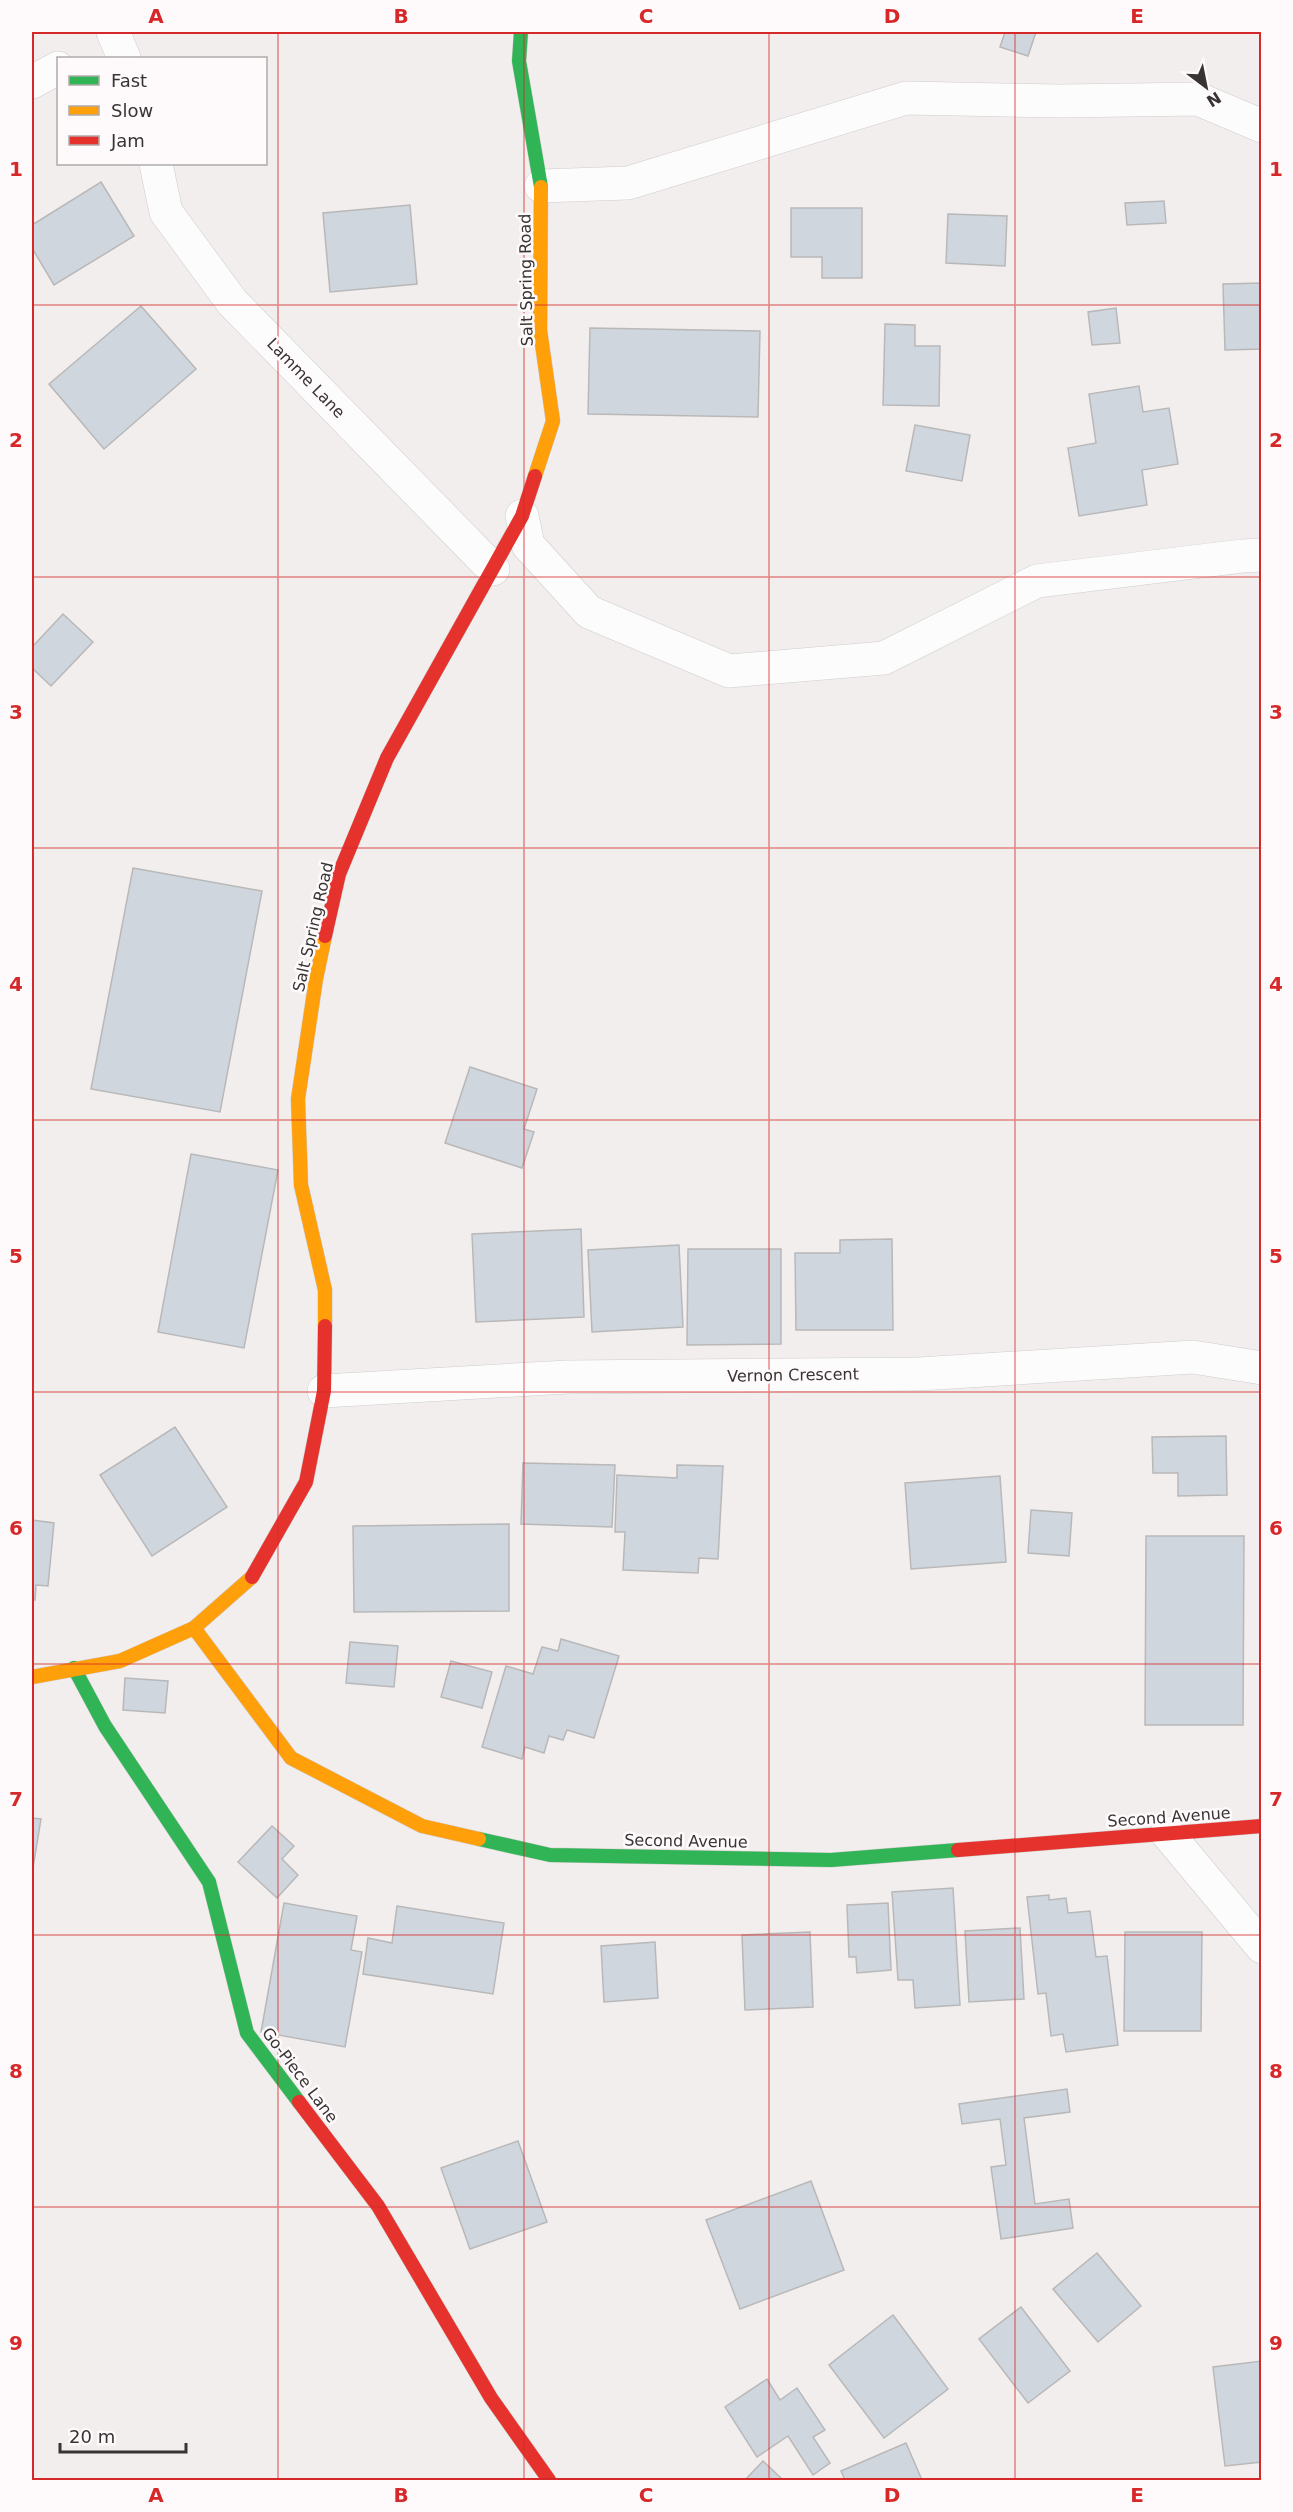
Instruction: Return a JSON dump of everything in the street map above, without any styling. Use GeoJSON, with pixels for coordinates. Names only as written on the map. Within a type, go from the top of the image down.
{"type":"FeatureCollection","features":[{"type":"Feature","properties":{"kind":"street"},"geometry":{"type":"LineString","coordinates":[[113,32],[124,57]]}},
{"type":"Feature","properties":{"kind":"street","name":"Salt Spring Road"},"geometry":{"type":"LineString","coordinates":[[32,1677],[120,1661],[194,1628],[256,1574],[306,1482],[324,1391],[325,1290],[301,1185],[298,1099],[316,979],[339,874],[387,758],[522,516],[554,421],[540,330],[541,186],[519,61],[521,32]]}},
{"type":"Feature","properties":{"kind":"street"},"geometry":{"type":"LineString","coordinates":[[541,186],[628,183],[906,98],[1061,101],[1198,99],[1262,126]]}},
{"type":"Feature","properties":{"kind":"street","name":"Lamme Lane"},"geometry":{"type":"LineString","coordinates":[[156,165],[166,212],[232,302],[493,569]]}},
{"type":"Feature","properties":{"kind":"street"},"geometry":{"type":"LineString","coordinates":[[522,516],[528,545],[589,612],[729,671],[884,658],[1037,581],[1262,555]]}},
{"type":"Feature","properties":{"kind":"street","name":"Vernon Crescent"},"geometry":{"type":"LineString","coordinates":[[324,1391],[567,1377],[919,1374],[1193,1357],[1262,1368]]}},
{"type":"Feature","properties":{"kind":"street","name":"Second Avenue"},"geometry":{"type":"LineString","coordinates":[[194,1628],[291,1758],[422,1826],[550,1855],[831,1860],[1262,1827]]}},
{"type":"Feature","properties":{"kind":"street","name":"Go-Piece Lane"},"geometry":{"type":"LineString","coordinates":[[74,1668],[105,1726],[209,1882],[247,2033],[378,2206],[491,2398],[549,2481]]}},
{"type":"Feature","properties":{"kind":"street"},"geometry":{"type":"LineString","coordinates":[[1167,1833],[1262,1947]]}},
{"type":"Feature","properties":{"kind":"building"},"geometry":{"type":"Polygon","coordinates":[[[1005,32],[1036,32],[1028,56],[1000,47],[1005,32]]]}},
{"type":"Feature","properties":{"kind":"building"},"geometry":{"type":"Polygon","coordinates":[[[101,182],[134,236],[54,285],[32,248],[32,225],[101,182]]]}},
{"type":"Feature","properties":{"kind":"building"},"geometry":{"type":"Polygon","coordinates":[[[1164,201],[1166,223],[1127,225],[1125,203],[1164,201]]]}},
{"type":"Feature","properties":{"kind":"building"},"geometry":{"type":"Polygon","coordinates":[[[410,205],[417,284],[330,292],[323,213],[410,205]]]}},
{"type":"Feature","properties":{"kind":"building"},"geometry":{"type":"Polygon","coordinates":[[[791,208],[862,208],[862,278],[822,278],[822,257],[791,257],[791,208]]]}},
{"type":"Feature","properties":{"kind":"building"},"geometry":{"type":"Polygon","coordinates":[[[948,214],[1007,216],[1005,266],[946,263],[948,214]]]}},
{"type":"Feature","properties":{"kind":"building"},"geometry":{"type":"Polygon","coordinates":[[[1262,283],[1262,349],[1225,350],[1223,284],[1262,283]]]}},
{"type":"Feature","properties":{"kind":"building"},"geometry":{"type":"Polygon","coordinates":[[[141,306],[196,369],[104,449],[49,384],[141,306]]]}},
{"type":"Feature","properties":{"kind":"building"},"geometry":{"type":"Polygon","coordinates":[[[1116,308],[1120,343],[1092,345],[1088,312],[1116,308]]]}},
{"type":"Feature","properties":{"kind":"building"},"geometry":{"type":"Polygon","coordinates":[[[885,324],[915,325],[915,346],[940,346],[939,406],[883,405],[885,324]]]}},
{"type":"Feature","properties":{"kind":"building"},"geometry":{"type":"Polygon","coordinates":[[[590,328],[760,331],[758,417],[588,414],[590,328]]]}},
{"type":"Feature","properties":{"kind":"building"},"geometry":{"type":"Polygon","coordinates":[[[1139,386],[1143,412],[1169,408],[1178,464],[1142,470],[1147,505],[1079,516],[1068,448],[1096,443],[1089,394],[1139,386]]]}},
{"type":"Feature","properties":{"kind":"building"},"geometry":{"type":"Polygon","coordinates":[[[915,425],[970,435],[962,481],[906,471],[915,425]]]}},
{"type":"Feature","properties":{"kind":"building"},"geometry":{"type":"Polygon","coordinates":[[[63,614],[93,642],[51,686],[32,668],[32,647],[63,614]]]}},
{"type":"Feature","properties":{"kind":"building"},"geometry":{"type":"Polygon","coordinates":[[[133,868],[262,891],[220,1112],[91,1089],[133,868]]]}},
{"type":"Feature","properties":{"kind":"building"},"geometry":{"type":"Polygon","coordinates":[[[470,1067],[537,1089],[524,1129],[534,1132],[522,1168],[445,1143],[470,1067]]]}},
{"type":"Feature","properties":{"kind":"building"},"geometry":{"type":"Polygon","coordinates":[[[191,1154],[278,1170],[244,1348],[158,1332],[191,1154]]]}},
{"type":"Feature","properties":{"kind":"building"},"geometry":{"type":"Polygon","coordinates":[[[581,1229],[584,1317],[476,1322],[472,1234],[581,1229]]]}},
{"type":"Feature","properties":{"kind":"building"},"geometry":{"type":"Polygon","coordinates":[[[892,1239],[893,1330],[796,1330],[795,1253],[840,1253],[840,1240],[892,1239]]]}},
{"type":"Feature","properties":{"kind":"building"},"geometry":{"type":"Polygon","coordinates":[[[679,1245],[683,1327],[592,1332],[588,1250],[679,1245]]]}},
{"type":"Feature","properties":{"kind":"building"},"geometry":{"type":"Polygon","coordinates":[[[688,1249],[781,1249],[781,1344],[687,1345],[688,1249]]]}},
{"type":"Feature","properties":{"kind":"building"},"geometry":{"type":"Polygon","coordinates":[[[175,1427],[227,1507],[152,1556],[100,1475],[175,1427]]]}},
{"type":"Feature","properties":{"kind":"building"},"geometry":{"type":"Polygon","coordinates":[[[1226,1436],[1227,1495],[1178,1496],[1178,1473],[1153,1473],[1152,1437],[1226,1436]]]}},
{"type":"Feature","properties":{"kind":"building"},"geometry":{"type":"Polygon","coordinates":[[[523,1463],[615,1465],[612,1527],[521,1524],[523,1463]]]}},
{"type":"Feature","properties":{"kind":"building"},"geometry":{"type":"Polygon","coordinates":[[[677,1465],[723,1466],[718,1559],[699,1558],[698,1573],[623,1570],[625,1532],[615,1532],[617,1475],[677,1478],[677,1465]]]}},
{"type":"Feature","properties":{"kind":"building"},"geometry":{"type":"Polygon","coordinates":[[[1000,1476],[1006,1562],[911,1569],[905,1483],[1000,1476]]]}},
{"type":"Feature","properties":{"kind":"building"},"geometry":{"type":"Polygon","coordinates":[[[1031,1510],[1072,1513],[1069,1556],[1028,1553],[1031,1510]]]}},
{"type":"Feature","properties":{"kind":"building"},"geometry":{"type":"Polygon","coordinates":[[[32,1520],[54,1523],[48,1586],[36,1585],[35,1600],[32,1600],[32,1520]]]}},
{"type":"Feature","properties":{"kind":"building"},"geometry":{"type":"Polygon","coordinates":[[[509,1524],[509,1611],[354,1612],[353,1526],[509,1524]]]}},
{"type":"Feature","properties":{"kind":"building"},"geometry":{"type":"Polygon","coordinates":[[[1146,1536],[1244,1536],[1243,1725],[1145,1725],[1146,1536]]]}},
{"type":"Feature","properties":{"kind":"building"},"geometry":{"type":"Polygon","coordinates":[[[561,1639],[619,1656],[594,1738],[567,1730],[563,1740],[549,1736],[544,1753],[525,1747],[522,1759],[482,1747],[506,1666],[533,1674],[542,1647],[558,1651],[561,1639]]]}},
{"type":"Feature","properties":{"kind":"building"},"geometry":{"type":"Polygon","coordinates":[[[350,1642],[398,1646],[394,1687],[346,1683],[350,1642]]]}},
{"type":"Feature","properties":{"kind":"building"},"geometry":{"type":"Polygon","coordinates":[[[451,1661],[492,1672],[482,1708],[441,1697],[451,1661]]]}},
{"type":"Feature","properties":{"kind":"building"},"geometry":{"type":"Polygon","coordinates":[[[125,1678],[168,1681],[165,1713],[123,1710],[125,1678]]]}},
{"type":"Feature","properties":{"kind":"building"},"geometry":{"type":"Polygon","coordinates":[[[32,1818],[41,1819],[32,1874],[32,1818]]]}},
{"type":"Feature","properties":{"kind":"building"},"geometry":{"type":"Polygon","coordinates":[[[272,1826],[294,1846],[282,1859],[298,1875],[277,1898],[238,1862],[272,1826]]]}},
{"type":"Feature","properties":{"kind":"building"},"geometry":{"type":"Polygon","coordinates":[[[953,1888],[960,2005],[915,2008],[913,1980],[898,1980],[892,1892],[953,1888]]]}},
{"type":"Feature","properties":{"kind":"building"},"geometry":{"type":"Polygon","coordinates":[[[1049,1895],[1049,1900],[1066,1898],[1068,1913],[1090,1911],[1096,1957],[1107,1956],[1118,2045],[1066,2052],[1063,2034],[1051,2036],[1046,1993],[1038,1994],[1027,1897],[1049,1895]]]}},
{"type":"Feature","properties":{"kind":"building"},"geometry":{"type":"Polygon","coordinates":[[[284,1903],[357,1916],[351,1950],[362,1952],[345,2047],[261,2032],[284,1903]]]}},
{"type":"Feature","properties":{"kind":"building"},"geometry":{"type":"Polygon","coordinates":[[[888,1903],[891,1970],[857,1973],[856,1957],[849,1957],[847,1905],[888,1903]]]}},
{"type":"Feature","properties":{"kind":"building"},"geometry":{"type":"Polygon","coordinates":[[[397,1906],[504,1923],[493,1994],[363,1974],[368,1938],[392,1943],[397,1906]]]}},
{"type":"Feature","properties":{"kind":"building"},"geometry":{"type":"Polygon","coordinates":[[[1020,1928],[1024,1999],[969,2002],[965,1931],[1020,1928]]]}},
{"type":"Feature","properties":{"kind":"building"},"geometry":{"type":"Polygon","coordinates":[[[810,1932],[813,2007],[745,2010],[742,1935],[810,1932]]]}},
{"type":"Feature","properties":{"kind":"building"},"geometry":{"type":"Polygon","coordinates":[[[1125,1932],[1202,1932],[1201,2031],[1124,2031],[1125,1932]]]}},
{"type":"Feature","properties":{"kind":"building"},"geometry":{"type":"Polygon","coordinates":[[[655,1942],[658,1998],[604,2002],[601,1946],[655,1942]]]}},
{"type":"Feature","properties":{"kind":"building"},"geometry":{"type":"Polygon","coordinates":[[[1067,2089],[1070,2112],[1024,2118],[1035,2204],[1069,2199],[1073,2228],[1001,2239],[991,2167],[1006,2165],[1000,2119],[962,2124],[959,2104],[1067,2089]]]}},
{"type":"Feature","properties":{"kind":"building"},"geometry":{"type":"Polygon","coordinates":[[[518,2141],[547,2222],[470,2249],[441,2168],[518,2141]]]}},
{"type":"Feature","properties":{"kind":"building"},"geometry":{"type":"Polygon","coordinates":[[[811,2181],[844,2270],[740,2309],[706,2220],[811,2181]]]}},
{"type":"Feature","properties":{"kind":"building"},"geometry":{"type":"Polygon","coordinates":[[[1097,2253],[1141,2306],[1098,2342],[1053,2289],[1097,2253]]]}},
{"type":"Feature","properties":{"kind":"building"},"geometry":{"type":"Polygon","coordinates":[[[1021,2307],[1070,2371],[1028,2403],[979,2339],[1021,2307]]]}},
{"type":"Feature","properties":{"kind":"building"},"geometry":{"type":"Polygon","coordinates":[[[893,2315],[948,2389],[884,2438],[829,2365],[893,2315]]]}},
{"type":"Feature","properties":{"kind":"building"},"geometry":{"type":"Polygon","coordinates":[[[1262,2361],[1262,2462],[1225,2466],[1213,2367],[1262,2361]]]}},
{"type":"Feature","properties":{"kind":"building"},"geometry":{"type":"Polygon","coordinates":[[[767,2379],[780,2400],[797,2388],[825,2430],[813,2437],[830,2463],[813,2475],[788,2436],[757,2457],[725,2407],[767,2379]]]}},
{"type":"Feature","properties":{"kind":"building"},"geometry":{"type":"Polygon","coordinates":[[[906,2443],[922,2480],[845,2480],[841,2471],[906,2443]]]}},
{"type":"Feature","properties":{"kind":"building"},"geometry":{"type":"Polygon","coordinates":[[[763,2461],[783,2480],[745,2480],[763,2461]]]}},
{"type":"Feature","properties":{"kind":"traffic: fast"},"geometry":{"type":"LineString","coordinates":[[521,32],[519,61],[541,187]]}},
{"type":"Feature","properties":{"kind":"traffic: fast"},"geometry":{"type":"LineString","coordinates":[[74,1668],[105,1726],[209,1882],[247,2033],[299,2102]]}},
{"type":"Feature","properties":{"kind":"traffic: fast"},"geometry":{"type":"LineString","coordinates":[[479,1839],[550,1855],[831,1860],[958,1850]]}},
{"type":"Feature","properties":{"kind":"traffic: slow"},"geometry":{"type":"LineString","coordinates":[[535,476],[553,421],[540,330],[541,187]]}},
{"type":"Feature","properties":{"kind":"traffic: slow"},"geometry":{"type":"LineString","coordinates":[[325,936],[316,979],[298,1099],[301,1185],[325,1290],[325,1326]]}},
{"type":"Feature","properties":{"kind":"traffic: slow"},"geometry":{"type":"LineString","coordinates":[[32,1677],[120,1661],[194,1628],[252,1577]]}},
{"type":"Feature","properties":{"kind":"traffic: slow"},"geometry":{"type":"LineString","coordinates":[[194,1628],[291,1758],[422,1826],[479,1839]]}},
{"type":"Feature","properties":{"kind":"traffic: jam"},"geometry":{"type":"LineString","coordinates":[[325,936],[339,874],[387,758],[522,516],[535,476]]}},
{"type":"Feature","properties":{"kind":"traffic: jam"},"geometry":{"type":"LineString","coordinates":[[252,1577],[306,1482],[324,1391],[325,1326]]}},
{"type":"Feature","properties":{"kind":"traffic: jam"},"geometry":{"type":"LineString","coordinates":[[958,1850],[1262,1826]]}},
{"type":"Feature","properties":{"kind":"traffic: jam"},"geometry":{"type":"LineString","coordinates":[[299,2102],[378,2206],[491,2398],[549,2480]]}}]}
